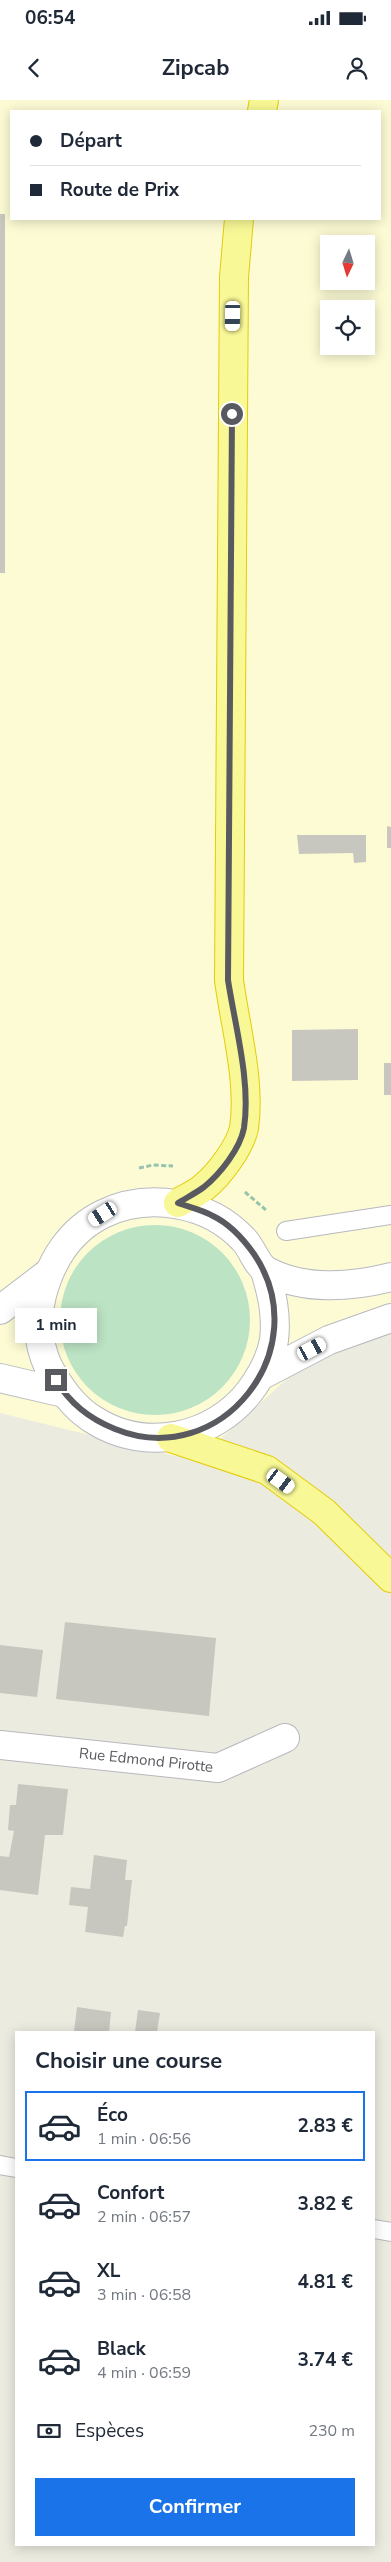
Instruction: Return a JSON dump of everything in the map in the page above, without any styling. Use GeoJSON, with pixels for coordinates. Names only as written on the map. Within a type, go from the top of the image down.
{"type":"FeatureCollection","features":[{"type":"Feature","properties":{"kind":"highway"},"geometry":{"type":"LineString","coordinates":[[178,1203],[204,1187],[230,1158],[244,1129],[245,1073],[228,980],[233,306],[240,220]]}},
{"type":"Feature","properties":{"kind":"highway"},"geometry":{"type":"LineString","coordinates":[[171,1438],[267,1470],[324,1512],[391,1578]]}},
{"type":"Feature","properties":{"kind":"main road"},"geometry":{"type":"LineString","coordinates":[[139,1203],[178,1203],[214,1216],[244,1240],[265,1271],[275,1305],[274,1341],[262,1375],[239,1405],[208,1427],[171,1438],[131,1436],[94,1420],[64,1394],[47,1366],[39,1336],[39,1304],[47,1274],[61,1250],[80,1229],[103,1214],[139,1203]]}},
{"type":"Feature","properties":{"kind":"main road"},"geometry":{"type":"LineString","coordinates":[[265,1271],[306,1284],[359,1285],[391,1276]]}},
{"type":"Feature","properties":{"kind":"main road"},"geometry":{"type":"LineString","coordinates":[[0,1310],[47,1274]]}},
{"type":"Feature","properties":{"kind":"main road"},"geometry":{"type":"LineString","coordinates":[[262,1375],[329,1340],[391,1318]]}},
{"type":"Feature","properties":{"kind":"main road"},"geometry":{"type":"LineString","coordinates":[[0,1378],[64,1394]]}},
{"type":"Feature","properties":{"kind":"main road","name":"Rue Edmond Pirotte"},"geometry":{"type":"LineString","coordinates":[[0,1745],[218,1768],[285,1738]]}},
{"type":"Feature","properties":{"kind":"lane"},"geometry":{"type":"LineString","coordinates":[[286,1231],[391,1215]]}},
{"type":"Feature","properties":{"kind":"lane"},"geometry":{"type":"LineString","coordinates":[[0,2165],[15,2168]]}},
{"type":"Feature","properties":{"kind":"lane"},"geometry":{"type":"LineString","coordinates":[[375,2229],[391,2232]]}},
{"type":"Feature","properties":{"kind":"shaded area"},"geometry":{"type":"Polygon","coordinates":[[[0,100],[391,100],[391,1334],[308,1360],[217,1442],[175,1456],[0,1413],[0,100]]]}},
{"type":"Feature","properties":{"kind":"shaded area"},"geometry":{"type":"Polygon","coordinates":[[[155,1225],[191,1232],[208,1241],[222,1253],[234,1267],[243,1284],[250,1320],[243,1356],[234,1373],[222,1387],[208,1399],[191,1408],[155,1415],[119,1408],[102,1399],[88,1387],[76,1373],[67,1356],[60,1320],[67,1284],[76,1267],[88,1253],[102,1241],[119,1232],[155,1225]]]}},
{"type":"Feature","properties":{"kind":"building"},"geometry":{"type":"Polygon","coordinates":[[[0,214],[5,214],[5,573],[0,573],[0,214]]]}},
{"type":"Feature","properties":{"kind":"building"},"geometry":{"type":"Polygon","coordinates":[[[387,826],[391,827],[391,848],[387,848],[387,826]]]}},
{"type":"Feature","properties":{"kind":"building"},"geometry":{"type":"Polygon","coordinates":[[[297,835],[366,835],[366,862],[354,863],[353,853],[299,854],[297,835]]]}},
{"type":"Feature","properties":{"kind":"building"},"geometry":{"type":"Polygon","coordinates":[[[358,1029],[358,1080],[292,1081],[292,1030],[358,1029]]]}},
{"type":"Feature","properties":{"kind":"building"},"geometry":{"type":"Polygon","coordinates":[[[384,1063],[391,1063],[391,1095],[384,1095],[384,1063]]]}},
{"type":"Feature","properties":{"kind":"building"},"geometry":{"type":"Polygon","coordinates":[[[65,1622],[216,1638],[209,1716],[56,1699],[65,1622]]]}},
{"type":"Feature","properties":{"kind":"building"},"geometry":{"type":"Polygon","coordinates":[[[0,1645],[43,1650],[37,1697],[0,1693],[0,1645]]]}},
{"type":"Feature","properties":{"kind":"building"},"geometry":{"type":"Polygon","coordinates":[[[18,1784],[68,1789],[63,1835],[45,1835],[38,1895],[0,1890],[0,1856],[9,1857],[14,1831],[8,1830],[10,1805],[16,1805],[18,1784]]]}},
{"type":"Feature","properties":{"kind":"building"},"geometry":{"type":"Polygon","coordinates":[[[94,1855],[127,1860],[125,1880],[132,1880],[127,1926],[125,1926],[123,1937],[85,1932],[88,1907],[69,1905],[71,1887],[90,1889],[94,1855]]]}},
{"type":"Feature","properties":{"kind":"building"},"geometry":{"type":"Polygon","coordinates":[[[77,2007],[111,2012],[109,2031],[74,2031],[77,2007]]]}},
{"type":"Feature","properties":{"kind":"building"},"geometry":{"type":"Polygon","coordinates":[[[138,2010],[160,2013],[157,2031],[135,2031],[138,2010]]]}},
{"type":"Feature","properties":{"kind":"route"},"geometry":{"type":"LineString","coordinates":[[56,1380],[64,1394],[94,1420],[131,1436],[171,1438],[208,1427],[239,1405],[262,1375],[274,1341],[275,1305],[265,1271],[244,1240],[214,1216],[178,1203],[204,1187],[230,1158],[244,1129],[245,1073],[228,980],[232,414]]}}]}
